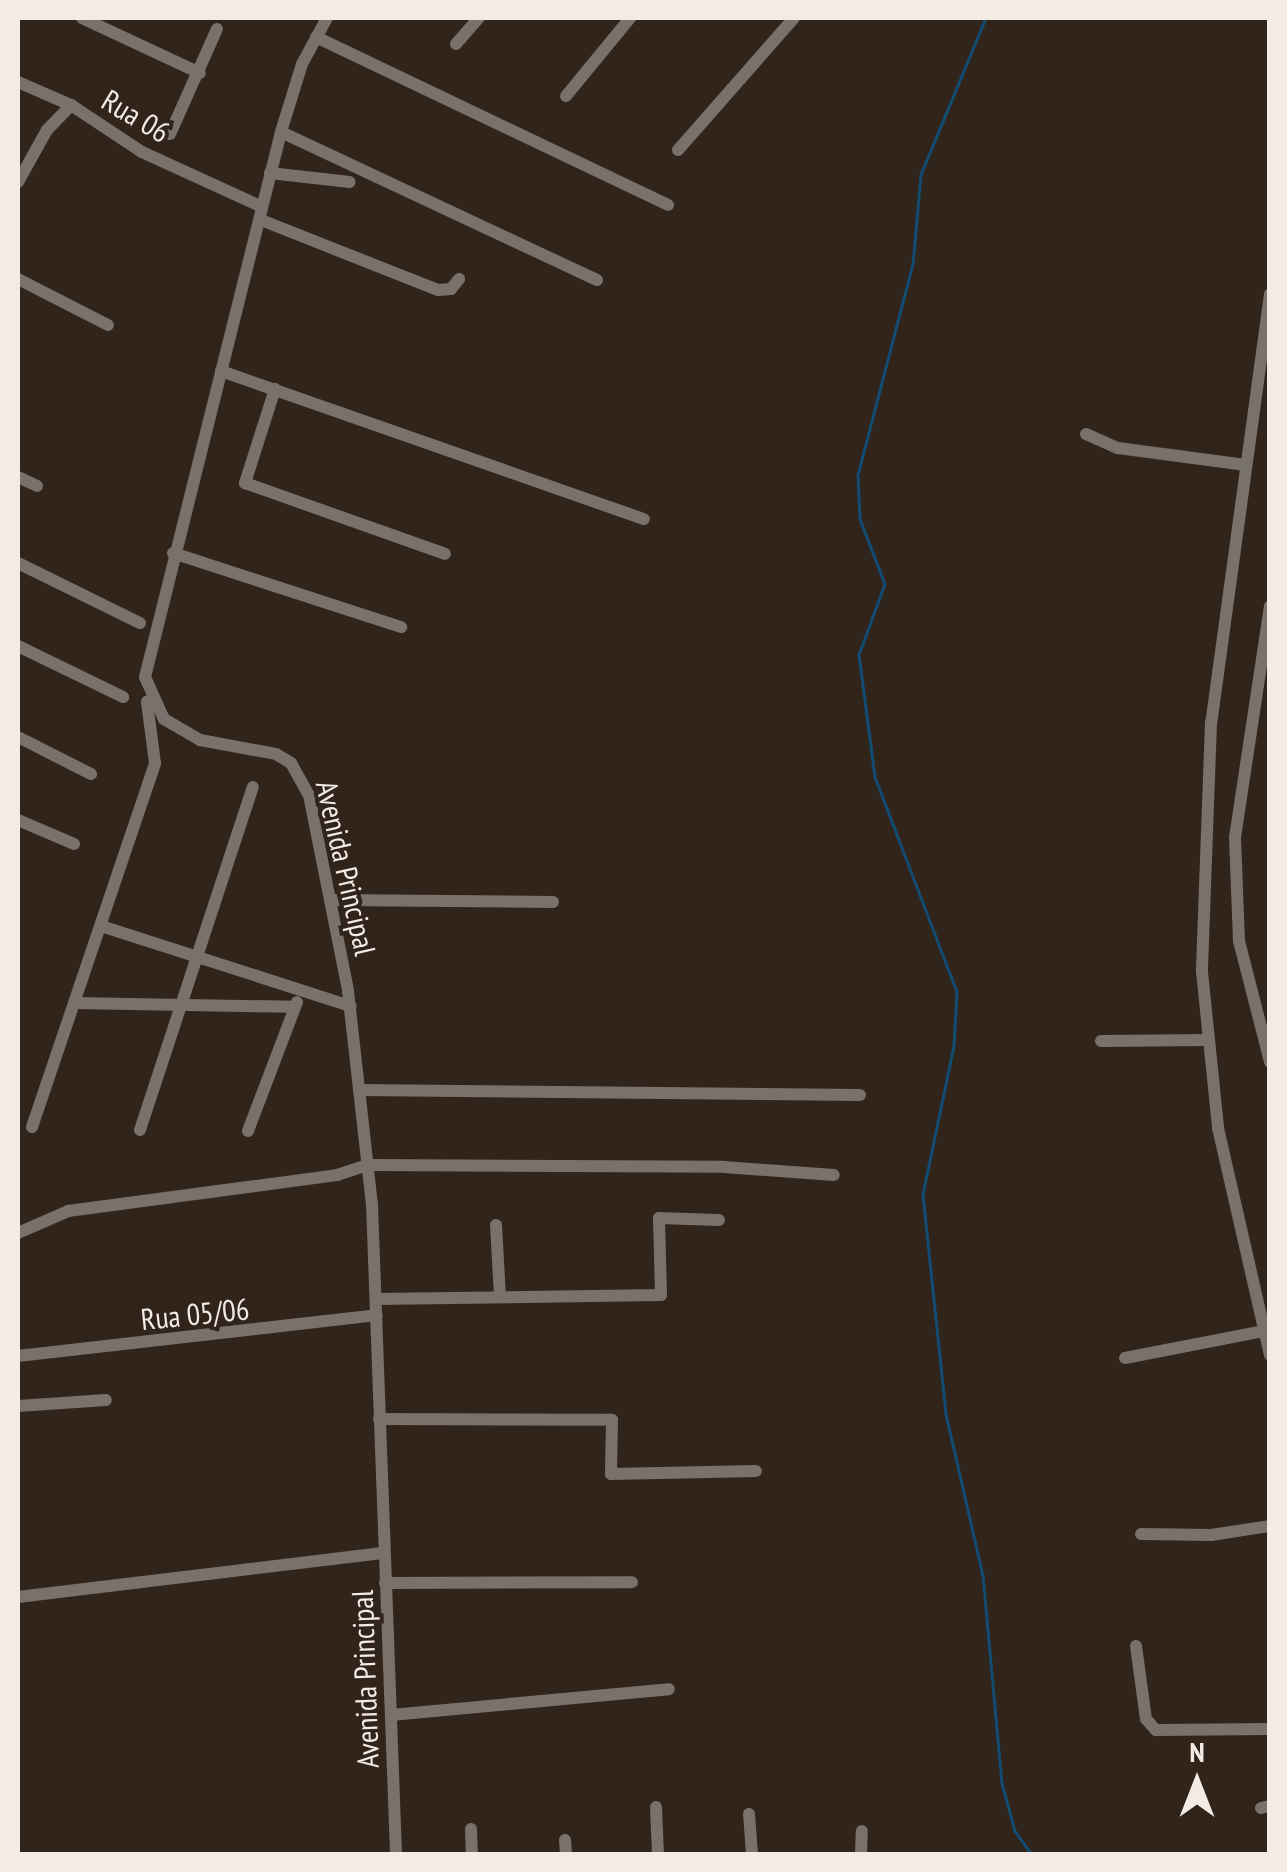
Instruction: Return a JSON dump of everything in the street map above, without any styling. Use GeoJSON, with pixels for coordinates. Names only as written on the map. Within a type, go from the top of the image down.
{"type":"FeatureCollection","features":[{"type":"Feature","properties":{"kind":"street"},"geometry":{"type":"LineString","coordinates":[[82,18],[200,72]]}},
{"type":"Feature","properties":{"kind":"street"},"geometry":{"type":"LineString","coordinates":[[32,1128],[155,762],[147,648],[281,132],[316,37],[328,18]]}},
{"type":"Feature","properties":{"kind":"street"},"geometry":{"type":"LineString","coordinates":[[456,44],[479,18]]}},
{"type":"Feature","properties":{"kind":"street"},"geometry":{"type":"LineString","coordinates":[[566,96],[630,18]]}},
{"type":"Feature","properties":{"kind":"street"},"geometry":{"type":"LineString","coordinates":[[678,150],[794,18]]}},
{"type":"Feature","properties":{"kind":"street"},"geometry":{"type":"LineString","coordinates":[[170,134],[217,28]]}},
{"type":"Feature","properties":{"kind":"street"},"geometry":{"type":"LineString","coordinates":[[316,37],[668,205]]}},
{"type":"Feature","properties":{"kind":"street"},"geometry":{"type":"LineString","coordinates":[[18,82],[70,105]]}},
{"type":"Feature","properties":{"kind":"street","name":"Rua 06"},"geometry":{"type":"LineString","coordinates":[[18,182],[22,161],[70,105],[142,152],[261,213],[438,290],[451,290],[459,279]]}},
{"type":"Feature","properties":{"kind":"street"},"geometry":{"type":"LineString","coordinates":[[281,132],[597,280]]}},
{"type":"Feature","properties":{"kind":"street"},"geometry":{"type":"LineString","coordinates":[[270,173],[349,182]]}},
{"type":"Feature","properties":{"kind":"street"},"geometry":{"type":"LineString","coordinates":[[18,278],[108,325]]}},
{"type":"Feature","properties":{"kind":"street"},"geometry":{"type":"LineString","coordinates":[[1270,294],[1210,724],[1202,871],[1206,1040],[1228,1183],[1270,1355]]}},
{"type":"Feature","properties":{"kind":"street"},"geometry":{"type":"LineString","coordinates":[[221,371],[644,519]]}},
{"type":"Feature","properties":{"kind":"street"},"geometry":{"type":"LineString","coordinates":[[275,389],[245,483],[444,554]]}},
{"type":"Feature","properties":{"kind":"street"},"geometry":{"type":"LineString","coordinates":[[1086,434],[1118,448],[1246,465]]}},
{"type":"Feature","properties":{"kind":"street"},"geometry":{"type":"LineString","coordinates":[[18,477],[37,486]]}},
{"type":"Feature","properties":{"kind":"street"},"geometry":{"type":"LineString","coordinates":[[173,553],[401,627]]}},
{"type":"Feature","properties":{"kind":"street"},"geometry":{"type":"LineString","coordinates":[[18,564],[140,623]]}},
{"type":"Feature","properties":{"kind":"street"},"geometry":{"type":"LineString","coordinates":[[1270,606],[1235,837],[1239,941],[1270,1062]]}},
{"type":"Feature","properties":{"kind":"street"},"geometry":{"type":"LineString","coordinates":[[18,646],[123,697]]}},
{"type":"Feature","properties":{"kind":"street","name":"Avenida Principal"},"geometry":{"type":"LineString","coordinates":[[149,694],[164,719],[184,733],[260,748],[292,764],[309,795],[350,1006],[368,1165],[396,1854]]}},
{"type":"Feature","properties":{"kind":"street"},"geometry":{"type":"LineString","coordinates":[[18,737],[92,774]]}},
{"type":"Feature","properties":{"kind":"street"},"geometry":{"type":"LineString","coordinates":[[140,1130],[254,787]]}},
{"type":"Feature","properties":{"kind":"street"},"geometry":{"type":"LineString","coordinates":[[18,820],[74,844]]}},
{"type":"Feature","properties":{"kind":"street"},"geometry":{"type":"LineString","coordinates":[[330,900],[553,902]]}},
{"type":"Feature","properties":{"kind":"street"},"geometry":{"type":"LineString","coordinates":[[101,926],[198,958],[297,1000]]}},
{"type":"Feature","properties":{"kind":"street"},"geometry":{"type":"LineString","coordinates":[[75,1003],[182,1005],[297,1000],[350,1006]]}},
{"type":"Feature","properties":{"kind":"street"},"geometry":{"type":"LineString","coordinates":[[248,1130],[297,1000]]}},
{"type":"Feature","properties":{"kind":"street"},"geometry":{"type":"LineString","coordinates":[[1101,1041],[1206,1040]]}},
{"type":"Feature","properties":{"kind":"street"},"geometry":{"type":"LineString","coordinates":[[358,1090],[860,1095]]}},
{"type":"Feature","properties":{"kind":"street"},"geometry":{"type":"LineString","coordinates":[[18,1233],[68,1211],[337,1175],[368,1165],[834,1174]]}},
{"type":"Feature","properties":{"kind":"street"},"geometry":{"type":"LineString","coordinates":[[376,1299],[660,1295],[659,1218],[719,1220]]}},
{"type":"Feature","properties":{"kind":"street"},"geometry":{"type":"LineString","coordinates":[[496,1224],[500,1297]]}},
{"type":"Feature","properties":{"kind":"street","name":"Rua 05/06"},"geometry":{"type":"LineString","coordinates":[[18,1356],[377,1316]]}},
{"type":"Feature","properties":{"kind":"street"},"geometry":{"type":"LineString","coordinates":[[1125,1358],[1264,1331]]}},
{"type":"Feature","properties":{"kind":"street"},"geometry":{"type":"LineString","coordinates":[[18,1406],[106,1400]]}},
{"type":"Feature","properties":{"kind":"street"},"geometry":{"type":"LineString","coordinates":[[379,1418],[612,1420],[612,1474],[756,1471]]}},
{"type":"Feature","properties":{"kind":"street"},"geometry":{"type":"LineString","coordinates":[[1141,1534],[1210,1535],[1270,1526]]}},
{"type":"Feature","properties":{"kind":"street"},"geometry":{"type":"LineString","coordinates":[[18,1598],[384,1553]]}},
{"type":"Feature","properties":{"kind":"street"},"geometry":{"type":"LineString","coordinates":[[386,1583],[632,1582]]}},
{"type":"Feature","properties":{"kind":"street"},"geometry":{"type":"LineString","coordinates":[[1136,1646],[1146,1719],[1156,1730],[1270,1729]]}},
{"type":"Feature","properties":{"kind":"street"},"geometry":{"type":"LineString","coordinates":[[391,1715],[669,1689]]}},
{"type":"Feature","properties":{"kind":"street"},"geometry":{"type":"LineString","coordinates":[[656,1808],[658,1854]]}},
{"type":"Feature","properties":{"kind":"street"},"geometry":{"type":"LineString","coordinates":[[749,1814],[752,1854]]}},
{"type":"Feature","properties":{"kind":"street"},"geometry":{"type":"LineString","coordinates":[[472,1829],[472,1854]]}},
{"type":"Feature","properties":{"kind":"street"},"geometry":{"type":"LineString","coordinates":[[861,1854],[862,1832]]}},
{"type":"Feature","properties":{"kind":"waterway"},"geometry":{"type":"LineString","coordinates":[[986,18],[921,175],[913,264],[858,475],[860,519],[885,584],[859,655],[875,777],[957,992],[954,1046],[923,1195],[946,1414],[983,1575],[1002,1783],[1015,1831],[1032,1854]]}}]}
